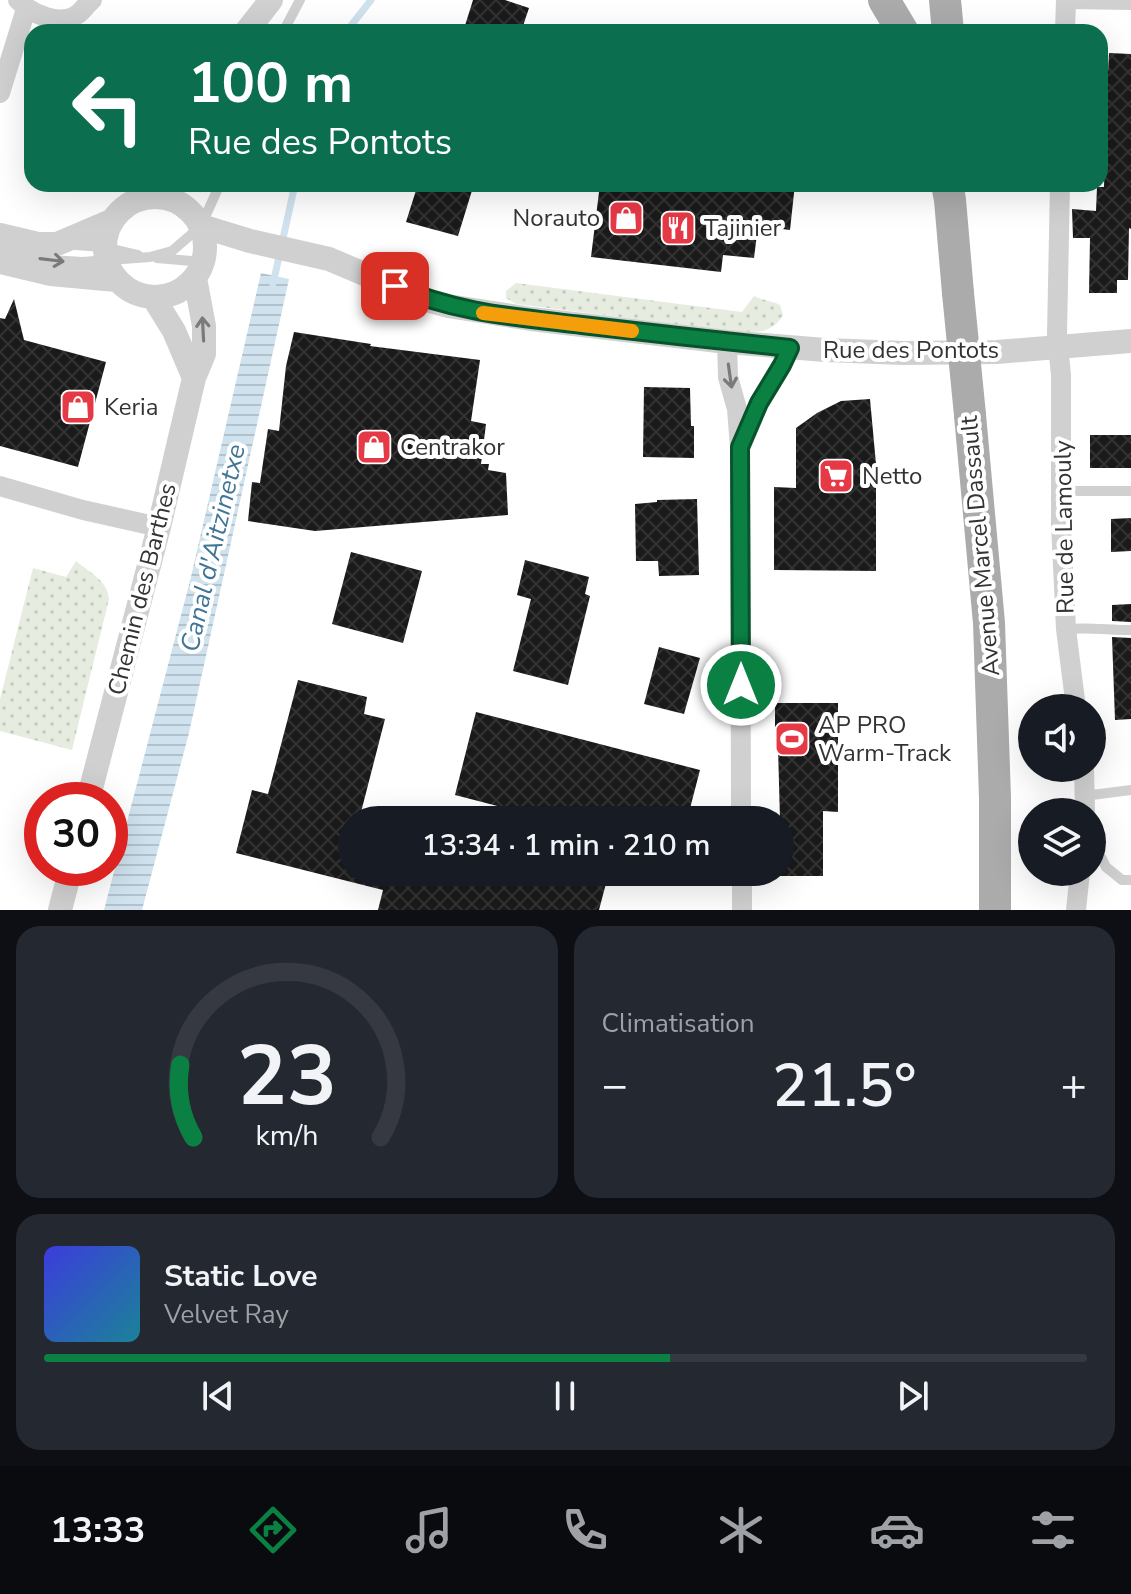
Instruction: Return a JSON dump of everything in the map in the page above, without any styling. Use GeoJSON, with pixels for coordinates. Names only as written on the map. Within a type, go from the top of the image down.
{"type":"FeatureCollection","features":[{"type":"Feature","properties":{"kind":"main road"},"geometry":{"type":"LineString","coordinates":[[884,0],[898,24]]}},
{"type":"Feature","properties":{"kind":"main road"},"geometry":{"type":"LineString","coordinates":[[903,0],[909,24]]}},
{"type":"Feature","properties":{"kind":"main road"},"geometry":{"type":"LineString","coordinates":[[945,0],[947,24]]}},
{"type":"Feature","properties":{"kind":"main road","name":"Avenue Marcel Dassault"},"geometry":{"type":"LineString","coordinates":[[949,192],[989,623],[995,910]]}},
{"type":"Feature","properties":{"kind":"street"},"geometry":{"type":"LineString","coordinates":[[0,93],[22,4],[58,20],[75,16],[92,0]]}},
{"type":"Feature","properties":{"kind":"street"},"geometry":{"type":"LineString","coordinates":[[252,24],[271,0]]}},
{"type":"Feature","properties":{"kind":"street"},"geometry":{"type":"LineString","coordinates":[[1065,24],[1066,2]]}},
{"type":"Feature","properties":{"kind":"street"},"geometry":{"type":"LineString","coordinates":[[144,192],[125,205],[111,221],[106,234],[109,263],[127,289],[139,295],[169,295],[183,288],[199,270],[250,241]]}},
{"type":"Feature","properties":{"kind":"street","name":"Rue des Pontots"},"geometry":{"type":"LineString","coordinates":[[152,192],[192,206],[222,231],[250,241],[329,259],[423,299],[517,317],[790,348],[904,353],[997,352],[1131,341]]}},
{"type":"Feature","properties":{"kind":"street","name":"Rue de Lamouly"},"geometry":{"type":"LineString","coordinates":[[1060,192],[1058,346],[1061,491],[1066,629],[1074,694]]}},
{"type":"Feature","properties":{"kind":"street","name":"Chemin des Barthes"},"geometry":{"type":"LineString","coordinates":[[93,782],[194,378],[204,354],[199,270],[206,250],[205,238],[192,206]]}},
{"type":"Feature","properties":{"kind":"street"},"geometry":{"type":"LineString","coordinates":[[4,240],[57,244],[111,221]]}},
{"type":"Feature","properties":{"kind":"street"},"geometry":{"type":"LineString","coordinates":[[0,262],[51,274],[109,263]]}},
{"type":"Feature","properties":{"kind":"street"},"geometry":{"type":"LineString","coordinates":[[153,297],[174,331],[194,378]]}},
{"type":"Feature","properties":{"kind":"street"},"geometry":{"type":"LineString","coordinates":[[727,342],[728,377],[737,409],[740,447],[741,806]]}},
{"type":"Feature","properties":{"kind":"street"},"geometry":{"type":"LineString","coordinates":[[740,447],[759,403],[790,348]]}},
{"type":"Feature","properties":{"kind":"street"},"geometry":{"type":"LineString","coordinates":[[0,486],[83,510],[159,527]]}},
{"type":"Feature","properties":{"kind":"street"},"geometry":{"type":"LineString","coordinates":[[60,910],[66,886]]}},
{"type":"Feature","properties":{"kind":"street"},"geometry":{"type":"LineString","coordinates":[[742,886],[742,910]]}},
{"type":"Feature","properties":{"kind":"street"},"geometry":{"type":"LineString","coordinates":[[1076,910],[1079,886]]}},
{"type":"Feature","properties":{"kind":"lane"},"geometry":{"type":"LineString","coordinates":[[287,24],[300,0]]}},
{"type":"Feature","properties":{"kind":"lane"},"geometry":{"type":"LineString","coordinates":[[1066,2],[1131,5]]}},
{"type":"Feature","properties":{"kind":"lane"},"geometry":{"type":"LineString","coordinates":[[4,240],[51,260],[109,263],[150,257],[172,251],[192,206],[210,192]]}},
{"type":"Feature","properties":{"kind":"lane"},"geometry":{"type":"LineString","coordinates":[[57,244],[109,263]]}},
{"type":"Feature","properties":{"kind":"lane"},"geometry":{"type":"LineString","coordinates":[[150,257],[199,270]]}},
{"type":"Feature","properties":{"kind":"lane"},"geometry":{"type":"LineString","coordinates":[[1061,491],[1131,491]]}},
{"type":"Feature","properties":{"kind":"lane"},"geometry":{"type":"LineString","coordinates":[[1066,629],[1131,630]]}},
{"type":"Feature","properties":{"kind":"lane"},"geometry":{"type":"LineString","coordinates":[[1104,798],[1131,790]]}},
{"type":"Feature","properties":{"kind":"lane"},"geometry":{"type":"LineString","coordinates":[[1106,867],[1122,880],[1131,880]]}},
{"type":"Feature","properties":{"kind":"shaded area"},"geometry":{"type":"Polygon","coordinates":[[[516,283],[742,312],[754,296],[780,305],[783,315],[765,330],[723,330],[516,304],[506,298],[506,291],[516,283]]]}},
{"type":"Feature","properties":{"kind":"shaded area"},"geometry":{"type":"Polygon","coordinates":[[[76,561],[102,582],[109,599],[72,750],[0,731],[0,699],[33,568],[66,577],[76,561]]]}},
{"type":"Feature","properties":{"kind":"water"},"geometry":{"type":"Polygon","coordinates":[[[261,273],[289,279],[189,733],[142,910],[104,910],[110,886],[128,886],[128,818],[191,577],[261,273]]]}},
{"type":"Feature","properties":{"kind":"building"},"geometry":{"type":"Polygon","coordinates":[[[473,0],[505,0],[529,8],[524,24],[466,24],[473,0]]]}},
{"type":"Feature","properties":{"kind":"building"},"geometry":{"type":"Polygon","coordinates":[[[1109,53],[1131,54],[1128,280],[1117,280],[1117,293],[1089,293],[1090,238],[1073,238],[1072,209],[1096,211],[1097,192],[1108,192],[1109,53]]]}},
{"type":"Feature","properties":{"kind":"building"},"geometry":{"type":"Polygon","coordinates":[[[415,192],[472,192],[458,236],[406,222],[415,192]]]}},
{"type":"Feature","properties":{"kind":"building"},"geometry":{"type":"Polygon","coordinates":[[[599,192],[794,192],[790,230],[758,226],[754,258],[723,255],[721,272],[591,257],[599,192]]]}},
{"type":"Feature","properties":{"kind":"building"},"geometry":{"type":"Polygon","coordinates":[[[14,299],[24,340],[106,362],[78,467],[0,446],[0,318],[5,319],[14,299]]]}},
{"type":"Feature","properties":{"kind":"building","name":"Centrakor"},"geometry":{"type":"Polygon","coordinates":[[[294,332],[370,346],[480,360],[471,421],[486,424],[481,464],[489,464],[488,470],[506,473],[508,515],[315,531],[248,521],[252,482],[260,483],[268,429],[279,431],[286,366],[294,332]]]}},
{"type":"Feature","properties":{"kind":"building"},"geometry":{"type":"Polygon","coordinates":[[[644,387],[690,388],[694,458],[643,457],[644,387]]]}},
{"type":"Feature","properties":{"kind":"building","name":"Netto"},"geometry":{"type":"Polygon","coordinates":[[[870,399],[876,464],[876,571],[774,570],[774,487],[796,488],[796,428],[841,401],[870,399]]]}},
{"type":"Feature","properties":{"kind":"building"},"geometry":{"type":"Polygon","coordinates":[[[1090,435],[1131,435],[1131,468],[1090,468],[1090,435]]]}},
{"type":"Feature","properties":{"kind":"building"},"geometry":{"type":"Polygon","coordinates":[[[697,499],[699,575],[659,576],[658,561],[636,561],[635,504],[697,499]]]}},
{"type":"Feature","properties":{"kind":"building"},"geometry":{"type":"Polygon","coordinates":[[[1131,518],[1131,551],[1111,552],[1111,519],[1131,518]]]}},
{"type":"Feature","properties":{"kind":"building"},"geometry":{"type":"Polygon","coordinates":[[[351,552],[422,571],[403,643],[332,624],[351,552]]]}},
{"type":"Feature","properties":{"kind":"building"},"geometry":{"type":"Polygon","coordinates":[[[525,560],[589,577],[585,594],[590,596],[568,685],[513,671],[531,599],[517,595],[525,560]]]}},
{"type":"Feature","properties":{"kind":"building"},"geometry":{"type":"Polygon","coordinates":[[[1131,604],[1131,622],[1112,621],[1112,605],[1131,604]]]}},
{"type":"Feature","properties":{"kind":"building"},"geometry":{"type":"Polygon","coordinates":[[[1112,637],[1131,638],[1131,719],[1115,720],[1112,637]]]}},
{"type":"Feature","properties":{"kind":"building"},"geometry":{"type":"Polygon","coordinates":[[[659,647],[700,658],[684,714],[644,704],[659,647]]]}},
{"type":"Feature","properties":{"kind":"building"},"geometry":{"type":"Polygon","coordinates":[[[298,680],[367,697],[364,714],[385,719],[363,806],[338,806],[338,879],[236,853],[252,790],[268,794],[298,680]]]}},
{"type":"Feature","properties":{"kind":"building"},"geometry":{"type":"Polygon","coordinates":[[[775,703],[838,703],[838,812],[823,811],[823,876],[794,876],[794,806],[780,806],[778,747],[775,747],[775,703]]]}},
{"type":"Feature","properties":{"kind":"building"},"geometry":{"type":"Polygon","coordinates":[[[476,712],[700,770],[691,806],[498,806],[455,795],[476,712]]]}},
{"type":"Feature","properties":{"kind":"building"},"geometry":{"type":"Polygon","coordinates":[[[367,886],[605,886],[599,910],[378,910],[383,890],[367,886]]]}},
{"type":"Feature","properties":{"kind":"waterway"},"geometry":{"type":"LineString","coordinates":[[352,24],[371,0]]}},
{"type":"Feature","properties":{"kind":"waterway","name":"Canal d'Aitzinetxe"},"geometry":{"type":"LineString","coordinates":[[273,284],[293,192]]}},
{"type":"Feature","properties":{"kind":"slow traffic"},"geometry":{"type":"LineString","coordinates":[[483,313],[632,331]]}},
{"type":"Feature","properties":{"kind":"place","name":"Norauto"},"geometry":{"type":"Point","coordinates":[626,218]}},
{"type":"Feature","properties":{"kind":"place","name":"Tajinier"},"geometry":{"type":"Point","coordinates":[678,228]}},
{"type":"Feature","properties":{"kind":"place","name":"Keria"},"geometry":{"type":"Point","coordinates":[78,407]}},
{"type":"Feature","properties":{"kind":"place","name":"Centrakor"},"geometry":{"type":"Point","coordinates":[374,447]}},
{"type":"Feature","properties":{"kind":"place","name":"Netto"},"geometry":{"type":"Point","coordinates":[836,476]}},
{"type":"Feature","properties":{"kind":"place","name":"AP PRO Warm-Track"},"geometry":{"type":"Point","coordinates":[792,739]}},
{"type":"Feature","properties":{"kind":"route"},"geometry":{"type":"LineString","coordinates":[[395,286],[423,299],[488,314],[790,348],[759,403],[740,447],[741,685]]}}]}
